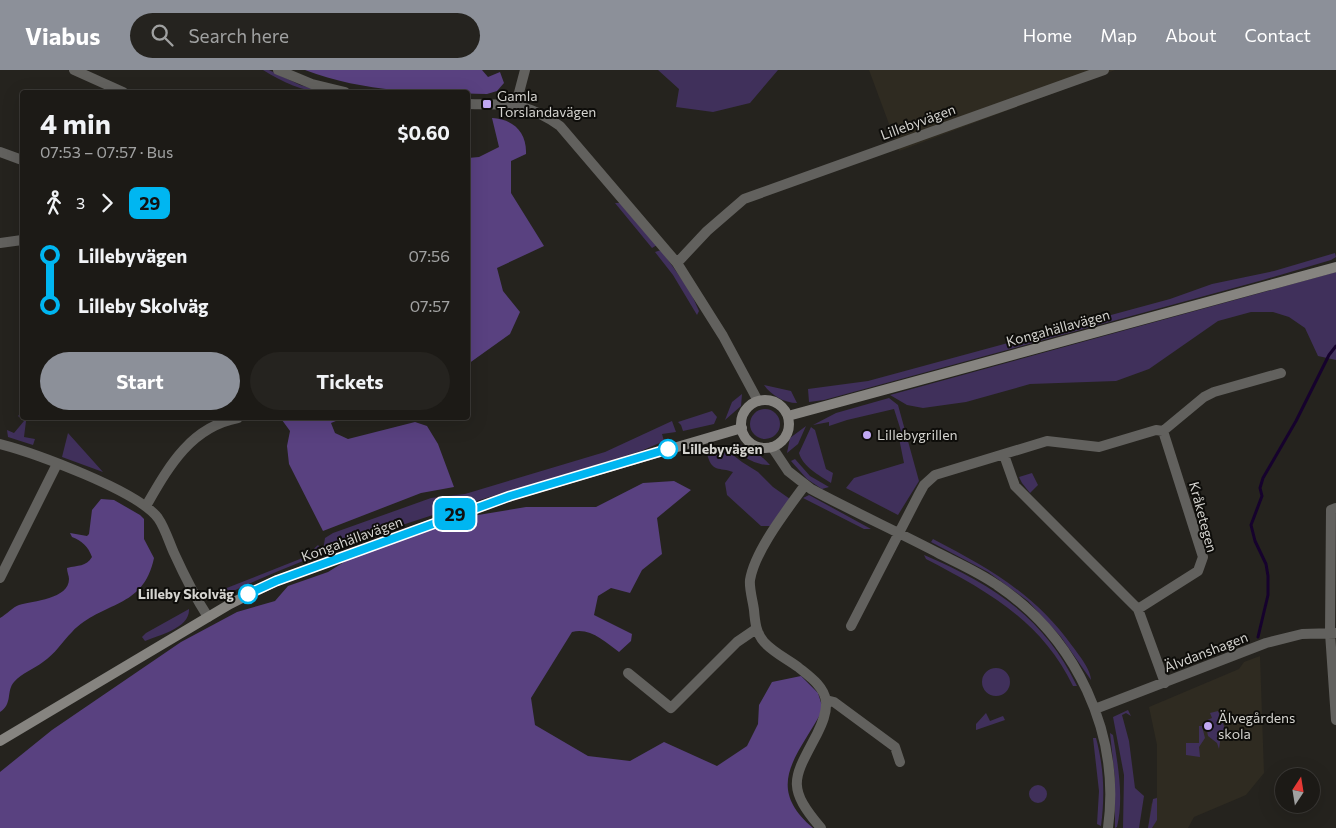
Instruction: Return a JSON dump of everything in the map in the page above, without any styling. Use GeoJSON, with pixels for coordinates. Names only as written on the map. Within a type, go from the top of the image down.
{"type":"FeatureCollection","features":[{"type":"Feature","properties":{"kind":"street"},"geometry":{"type":"LineString","coordinates":[[74,70],[119,90]]}},
{"type":"Feature","properties":{"kind":"street"},"geometry":{"type":"LineString","coordinates":[[278,70],[312,84],[337,90]]}},
{"type":"Feature","properties":{"kind":"street"},"geometry":{"type":"LineString","coordinates":[[516,104],[525,70]]}},
{"type":"Feature","properties":{"kind":"street","name":"Lillebyvägen"},"geometry":{"type":"LineString","coordinates":[[677,262],[707,231],[744,199],[1104,70]]}},
{"type":"Feature","properties":{"kind":"street"},"geometry":{"type":"LineString","coordinates":[[470,104],[516,104],[543,113],[560,126],[677,262],[723,336],[758,401]]}},
{"type":"Feature","properties":{"kind":"street"},"geometry":{"type":"LineString","coordinates":[[0,152],[20,159]]}},
{"type":"Feature","properties":{"kind":"street"},"geometry":{"type":"LineString","coordinates":[[0,243],[20,240]]}},
{"type":"Feature","properties":{"kind":"street","name":"Kongahällavägen"},"geometry":{"type":"LineString","coordinates":[[788,416],[1336,267]]}},
{"type":"Feature","properties":{"kind":"street"},"geometry":{"type":"LineString","coordinates":[[851,626],[924,485],[935,475],[1047,441],[1099,447],[1156,430],[1163,431],[1204,397],[1214,392],[1280,373]]}},
{"type":"Feature","properties":{"kind":"street"},"geometry":{"type":"LineString","coordinates":[[758,401],[776,402],[788,416],[787,434],[781,442],[772,446],[755,446],[746,438],[742,428],[744,411],[758,401]]}},
{"type":"Feature","properties":{"kind":"street"},"geometry":{"type":"LineString","coordinates":[[146,506],[171,463],[185,445],[226,420]]}},
{"type":"Feature","properties":{"kind":"street","name":"Kongahällavägen"},"geometry":{"type":"LineString","coordinates":[[0,741],[208,617],[248,594],[276,581],[455,514],[519,493],[742,428]]}},
{"type":"Feature","properties":{"kind":"street","name":"Kråketegen"},"geometry":{"type":"LineString","coordinates":[[1138,609],[1198,571],[1203,557],[1163,431]]}},
{"type":"Feature","properties":{"kind":"street"},"geometry":{"type":"LineString","coordinates":[[0,444],[57,464],[127,493],[146,506],[158,519],[179,566],[208,617]]}},
{"type":"Feature","properties":{"kind":"street"},"geometry":{"type":"LineString","coordinates":[[772,446],[788,471],[805,484],[899,534],[981,574],[1030,610],[1061,646],[1080,675],[1095,709],[1108,763],[1110,799],[1108,828]]}},
{"type":"Feature","properties":{"kind":"street"},"geometry":{"type":"LineString","coordinates":[[1004,455],[1015,486],[1138,609],[1165,683]]}},
{"type":"Feature","properties":{"kind":"street"},"geometry":{"type":"LineString","coordinates":[[0,578],[57,464]]}},
{"type":"Feature","properties":{"kind":"street"},"geometry":{"type":"LineString","coordinates":[[805,484],[767,538],[750,580],[756,629],[764,642],[812,678],[823,691],[826,700],[826,711],[821,726],[799,764],[795,777],[797,791],[805,808],[820,828]]}},
{"type":"Feature","properties":{"kind":"street"},"geometry":{"type":"LineString","coordinates":[[1336,508],[1331,510],[1336,720]]}},
{"type":"Feature","properties":{"kind":"street"},"geometry":{"type":"LineString","coordinates":[[628,673],[672,708],[737,642],[756,629]]}},
{"type":"Feature","properties":{"kind":"street","name":"Älvdanshagen"},"geometry":{"type":"LineString","coordinates":[[1095,709],[1266,644],[1302,634],[1333,633]]}},
{"type":"Feature","properties":{"kind":"street"},"geometry":{"type":"LineString","coordinates":[[826,700],[834,702],[895,747],[900,762]]}},
{"type":"Feature","properties":{"kind":"shaded area"},"geometry":{"type":"Polygon","coordinates":[[[263,70],[269,70],[300,85],[319,90],[293,86],[263,70]]]}},
{"type":"Feature","properties":{"kind":"shaded area"},"geometry":{"type":"Polygon","coordinates":[[[305,70],[482,70],[488,77],[500,72],[504,83],[497,91],[487,94],[470,94],[470,90],[395,90],[328,78],[305,70]]]}},
{"type":"Feature","properties":{"kind":"shaded area"},"geometry":{"type":"Polygon","coordinates":[[[658,70],[778,70],[750,103],[713,112],[676,107],[679,89],[658,70]]]}},
{"type":"Feature","properties":{"kind":"shaded area"},"geometry":{"type":"Polygon","coordinates":[[[869,70],[1115,70],[899,151],[869,70]]]}},
{"type":"Feature","properties":{"kind":"shaded area"},"geometry":{"type":"Polygon","coordinates":[[[492,118],[512,124],[524,139],[526,154],[511,161],[511,193],[544,246],[497,268],[503,291],[520,312],[510,334],[470,363],[470,158],[479,157],[499,147],[492,118]]]}},
{"type":"Feature","properties":{"kind":"shaded area"},"geometry":{"type":"Polygon","coordinates":[[[615,203],[620,203],[657,245],[652,248],[615,203]]]}},
{"type":"Feature","properties":{"kind":"shaded area"},"geometry":{"type":"Polygon","coordinates":[[[661,250],[690,291],[699,311],[697,315],[673,275],[655,252],[661,250]]]}},
{"type":"Feature","properties":{"kind":"shaded area"},"geometry":{"type":"Polygon","coordinates":[[[1335,253],[1336,257],[1331,260],[1263,280],[824,400],[809,402],[808,389],[868,381],[1170,299],[1212,284],[1274,271],[1335,253]]]}},
{"type":"Feature","properties":{"kind":"shaded area"},"geometry":{"type":"Polygon","coordinates":[[[1336,272],[1336,360],[1318,356],[1305,328],[1289,317],[1273,312],[1251,312],[1218,321],[1149,369],[1116,381],[1030,384],[966,402],[923,408],[907,405],[890,395],[1336,272]]]}},
{"type":"Feature","properties":{"kind":"shaded area"},"geometry":{"type":"Polygon","coordinates":[[[764,385],[791,391],[797,403],[787,402],[778,398],[764,385]]]}},
{"type":"Feature","properties":{"kind":"shaded area"},"geometry":{"type":"Polygon","coordinates":[[[742,394],[741,406],[725,420],[732,402],[742,394]]]}},
{"type":"Feature","properties":{"kind":"shaded area"},"geometry":{"type":"Polygon","coordinates":[[[889,398],[898,405],[919,481],[898,515],[846,488],[854,478],[904,463],[898,433],[901,431],[894,409],[829,426],[829,422],[813,425],[836,413],[889,398]]]}},
{"type":"Feature","properties":{"kind":"shaded area"},"geometry":{"type":"Polygon","coordinates":[[[765,409],[776,413],[780,424],[776,435],[765,439],[754,435],[750,424],[754,413],[765,409]]]}},
{"type":"Feature","properties":{"kind":"shaded area"},"geometry":{"type":"Polygon","coordinates":[[[712,411],[717,417],[714,424],[683,431],[678,422],[712,411]]]}},
{"type":"Feature","properties":{"kind":"shaded area"},"geometry":{"type":"Polygon","coordinates":[[[23,420],[33,421],[26,421],[24,437],[35,439],[33,445],[8,437],[7,430],[14,433],[24,421],[23,420]]]}},
{"type":"Feature","properties":{"kind":"shaded area"},"geometry":{"type":"Polygon","coordinates":[[[282,420],[338,420],[331,423],[335,433],[348,439],[415,422],[427,426],[438,444],[454,487],[421,493],[323,531],[289,464],[287,446],[290,431],[282,420]]]}},
{"type":"Feature","properties":{"kind":"shaded area"},"geometry":{"type":"Polygon","coordinates":[[[672,421],[676,432],[662,434],[664,441],[641,451],[433,515],[331,550],[231,592],[219,595],[214,593],[305,557],[318,545],[323,551],[325,538],[333,533],[431,498],[465,494],[605,452],[672,421]]]}},
{"type":"Feature","properties":{"kind":"shaded area"},"geometry":{"type":"Polygon","coordinates":[[[806,426],[798,444],[787,453],[790,438],[806,426]]]}},
{"type":"Feature","properties":{"kind":"shaded area"},"geometry":{"type":"Polygon","coordinates":[[[811,427],[815,430],[826,469],[833,473],[831,483],[808,467],[799,453],[811,427]]]}},
{"type":"Feature","properties":{"kind":"shaded area"},"geometry":{"type":"Polygon","coordinates":[[[68,433],[103,472],[62,457],[68,433]]]}},
{"type":"Feature","properties":{"kind":"shaded area"},"geometry":{"type":"Polygon","coordinates":[[[734,443],[754,451],[770,465],[759,464],[748,459],[738,452],[734,443]]]}},
{"type":"Feature","properties":{"kind":"shaded area"},"geometry":{"type":"Polygon","coordinates":[[[725,449],[758,472],[773,487],[790,499],[770,526],[761,526],[727,495],[725,483],[733,472],[717,468],[711,464],[707,453],[725,449]]]}},
{"type":"Feature","properties":{"kind":"shaded area"},"geometry":{"type":"Polygon","coordinates":[[[795,459],[810,476],[829,487],[822,489],[807,479],[791,461],[795,459]]]}},
{"type":"Feature","properties":{"kind":"shaded area"},"geometry":{"type":"Polygon","coordinates":[[[1032,473],[1038,485],[1030,493],[1019,477],[1032,473]]]}},
{"type":"Feature","properties":{"kind":"shaded area"},"geometry":{"type":"Polygon","coordinates":[[[674,481],[691,490],[657,518],[662,554],[642,570],[630,593],[611,588],[598,596],[594,615],[632,634],[631,641],[619,652],[591,633],[572,632],[531,698],[535,725],[588,756],[630,761],[664,742],[717,766],[747,746],[758,724],[759,705],[772,682],[801,676],[818,693],[823,709],[796,755],[790,769],[788,783],[790,798],[798,812],[813,828],[0,828],[0,772],[52,730],[181,642],[237,612],[275,601],[288,586],[328,572],[357,554],[466,517],[526,507],[596,507],[643,483],[674,481]]]}},
{"type":"Feature","properties":{"kind":"shaded area"},"geometry":{"type":"Polygon","coordinates":[[[809,495],[871,529],[864,529],[803,498],[809,495]]]}},
{"type":"Feature","properties":{"kind":"shaded area"},"geometry":{"type":"Polygon","coordinates":[[[101,499],[114,500],[144,519],[144,539],[154,558],[149,575],[141,587],[131,596],[84,622],[47,659],[17,679],[10,689],[7,705],[0,712],[0,618],[14,607],[57,595],[67,586],[69,579],[67,568],[87,563],[90,560],[92,557],[87,547],[72,537],[70,533],[87,536],[89,534],[92,510],[101,499]]]}},
{"type":"Feature","properties":{"kind":"shaded area"},"geometry":{"type":"Polygon","coordinates":[[[933,539],[992,572],[1027,597],[1058,628],[1073,647],[1087,667],[1091,680],[1061,637],[1028,601],[988,572],[931,542],[933,539]]]}},
{"type":"Feature","properties":{"kind":"shaded area"},"geometry":{"type":"Polygon","coordinates":[[[924,555],[972,578],[1014,606],[1049,640],[1077,686],[1073,686],[1060,663],[1029,625],[991,596],[926,559],[924,555]]]}},
{"type":"Feature","properties":{"kind":"shaded area"},"geometry":{"type":"Polygon","coordinates":[[[189,609],[185,621],[173,630],[145,641],[142,637],[146,633],[189,609]]]}},
{"type":"Feature","properties":{"kind":"shaded area","name":"Älvegårdens skola"},"geometry":{"type":"Polygon","coordinates":[[[1260,656],[1264,773],[1246,795],[1194,817],[1188,828],[1148,828],[1151,804],[1157,797],[1157,745],[1149,707],[1239,669],[1244,662],[1260,656]]]}},
{"type":"Feature","properties":{"kind":"shaded area"},"geometry":{"type":"Polygon","coordinates":[[[996,668],[1006,672],[1010,682],[1006,692],[996,696],[986,692],[982,682],[986,672],[996,668]]]}},
{"type":"Feature","properties":{"kind":"shaded area"},"geometry":{"type":"Polygon","coordinates":[[[1128,710],[1131,716],[1126,713],[1122,715],[1129,741],[1135,788],[1144,796],[1139,828],[1123,828],[1124,775],[1113,717],[1128,710]]]}},
{"type":"Feature","properties":{"kind":"shaded area"},"geometry":{"type":"Polygon","coordinates":[[[1218,711],[1226,731],[1221,735],[1219,749],[1217,743],[1208,736],[1205,721],[1212,718],[1210,713],[1218,711]]]}},
{"type":"Feature","properties":{"kind":"shaded area"},"geometry":{"type":"Polygon","coordinates":[[[986,713],[990,721],[1003,716],[1005,720],[976,730],[976,724],[986,713]]]}},
{"type":"Feature","properties":{"kind":"shaded area"},"geometry":{"type":"Polygon","coordinates":[[[1199,726],[1202,726],[1205,738],[1199,747],[1200,757],[1186,755],[1186,743],[1199,743],[1199,726]]]}},
{"type":"Feature","properties":{"kind":"shaded area"},"geometry":{"type":"Polygon","coordinates":[[[1110,733],[1113,735],[1120,793],[1119,816],[1117,827],[1115,828],[1115,779],[1110,733]]]}},
{"type":"Feature","properties":{"kind":"shaded area"},"geometry":{"type":"Polygon","coordinates":[[[1093,738],[1096,738],[1099,749],[1102,771],[1103,803],[1101,826],[1097,824],[1099,791],[1093,738]]]}},
{"type":"Feature","properties":{"kind":"shaded area"},"geometry":{"type":"Polygon","coordinates":[[[1038,785],[1044,788],[1047,794],[1044,800],[1038,803],[1032,800],[1029,794],[1032,788],[1038,785]]]}},
{"type":"Feature","properties":{"kind":"shaded area"},"geometry":{"type":"Polygon","coordinates":[[[1157,798],[1157,820],[1152,828],[1148,828],[1153,799],[1157,798]]]}},
{"type":"Feature","properties":{"kind":"waterway"},"geometry":{"type":"LineString","coordinates":[[1258,637],[1268,595],[1266,564],[1255,541],[1251,525],[1262,496],[1260,488],[1263,478],[1296,421],[1329,355],[1336,346]]}},
{"type":"Feature","properties":{"kind":"bus line","name":"29"},"geometry":{"type":"LineString","coordinates":[[248,594],[276,581],[455,514],[668,449]]}},
{"type":"Feature","properties":{"kind":"place","name":"Gamla Torslandavägen"},"geometry":{"type":"Point","coordinates":[487,104]}},
{"type":"Feature","properties":{"kind":"place","name":"Lillebygrillen"},"geometry":{"type":"Point","coordinates":[867,435]}},
{"type":"Feature","properties":{"kind":"place","name":"Lillebyvägen"},"geometry":{"type":"Point","coordinates":[668,449]}},
{"type":"Feature","properties":{"kind":"place","name":"Lilleby Skolväg"},"geometry":{"type":"Point","coordinates":[248,594]}},
{"type":"Feature","properties":{"kind":"place","name":"Älvegårdens skola"},"geometry":{"type":"Point","coordinates":[1208,726]}}]}
